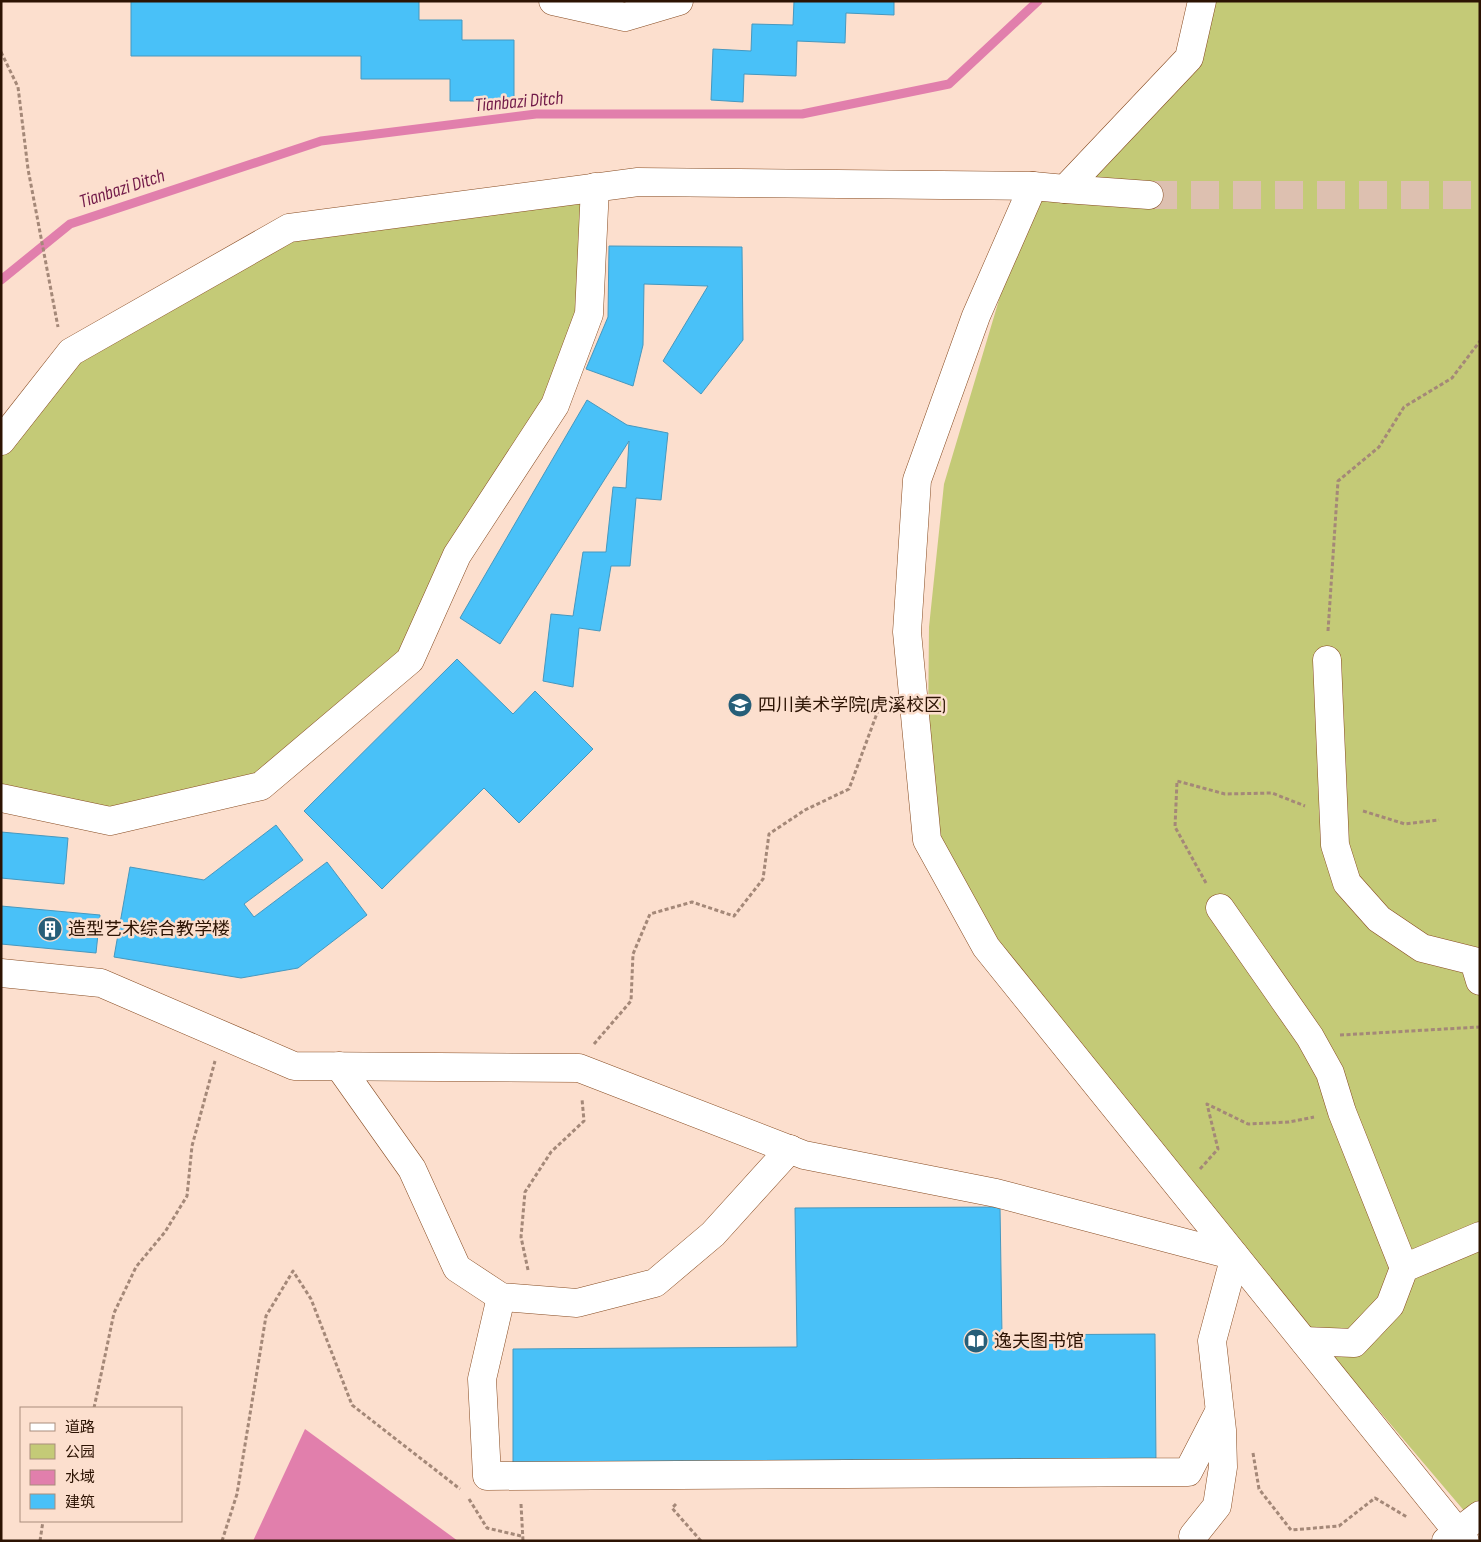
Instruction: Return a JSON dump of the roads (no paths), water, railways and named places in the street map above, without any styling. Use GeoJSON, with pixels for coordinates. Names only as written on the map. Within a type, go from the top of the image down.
{"type":"FeatureCollection","features":[{"type":"Feature","properties":{"kind":"lane"},"geometry":{"type":"LineString","coordinates":[[553,1],[624,17],[679,1]]}},
{"type":"Feature","properties":{"kind":"lane"},"geometry":{"type":"LineString","coordinates":[[1065,189],[1189,58],[1202,1]]}},
{"type":"Feature","properties":{"kind":"lane"},"geometry":{"type":"LineString","coordinates":[[1,441],[71,352],[288,228],[638,182],[1033,186],[1150,195]]}},
{"type":"Feature","properties":{"kind":"lane"},"geometry":{"type":"LineString","coordinates":[[1033,186],[976,316],[917,480],[907,632],[927,840],[986,947],[1304,1341],[1454,1533],[1480,1515]]}},
{"type":"Feature","properties":{"kind":"lane"},"geometry":{"type":"LineString","coordinates":[[1,798],[110,821],[261,786],[410,660],[457,555],[555,405],[590,314],[595,188]]}},
{"type":"Feature","properties":{"kind":"lane"},"geometry":{"type":"LineString","coordinates":[[1326,660],[1335,845],[1347,883],[1379,919],[1422,948],[1474,961],[1480,981]]}},
{"type":"Feature","properties":{"kind":"lane"},"geometry":{"type":"LineString","coordinates":[[1220,908],[1310,1037],[1330,1073],[1342,1112],[1404,1268],[1390,1305],[1354,1343],[1304,1341]]}},
{"type":"Feature","properties":{"kind":"lane"},"geometry":{"type":"LineString","coordinates":[[1,973],[101,983],[294,1066],[579,1068],[804,1155],[996,1192],[1235,1256]]}},
{"type":"Feature","properties":{"kind":"lane"},"geometry":{"type":"LineString","coordinates":[[339,1066],[412,1169],[457,1268],[508,1298],[577,1303],[655,1283],[713,1234],[790,1150]]}},
{"type":"Feature","properties":{"kind":"lane"},"geometry":{"type":"LineString","coordinates":[[1404,1268],[1480,1236]]}},
{"type":"Feature","properties":{"kind":"lane"},"geometry":{"type":"LineString","coordinates":[[1193,1536],[1217,1506],[1223,1467],[1212,1340],[1235,1256]]}},
{"type":"Feature","properties":{"kind":"lane"},"geometry":{"type":"LineString","coordinates":[[508,1298],[482,1379],[487,1476],[1188,1472],[1219,1412]]}},
{"type":"Feature","properties":{"kind":"water"},"geometry":{"type":"Polygon","coordinates":[[[305,1429],[458,1541],[253,1541],[305,1429]]]}},
{"type":"Feature","properties":{"kind":"waterway","name":"Tianbazi Ditch"},"geometry":{"type":"LineString","coordinates":[[1,280],[70,224],[321,141],[536,114],[802,114],[949,84],[1038,1]]}},
{"type":"Feature","properties":{"kind":"tunnel"},"geometry":{"type":"LineString","coordinates":[[1149,195],[1480,195]]}},
{"type":"Feature","properties":{"kind":"place","name":"四川美术学院(虎溪校区)"},"geometry":{"type":"Point","coordinates":[740,705]}},
{"type":"Feature","properties":{"kind":"place","name":"造型艺术综合教学楼"},"geometry":{"type":"Point","coordinates":[50,929]}},
{"type":"Feature","properties":{"kind":"place","name":"逸夫图书馆"},"geometry":{"type":"Point","coordinates":[976,1341]}}]}
